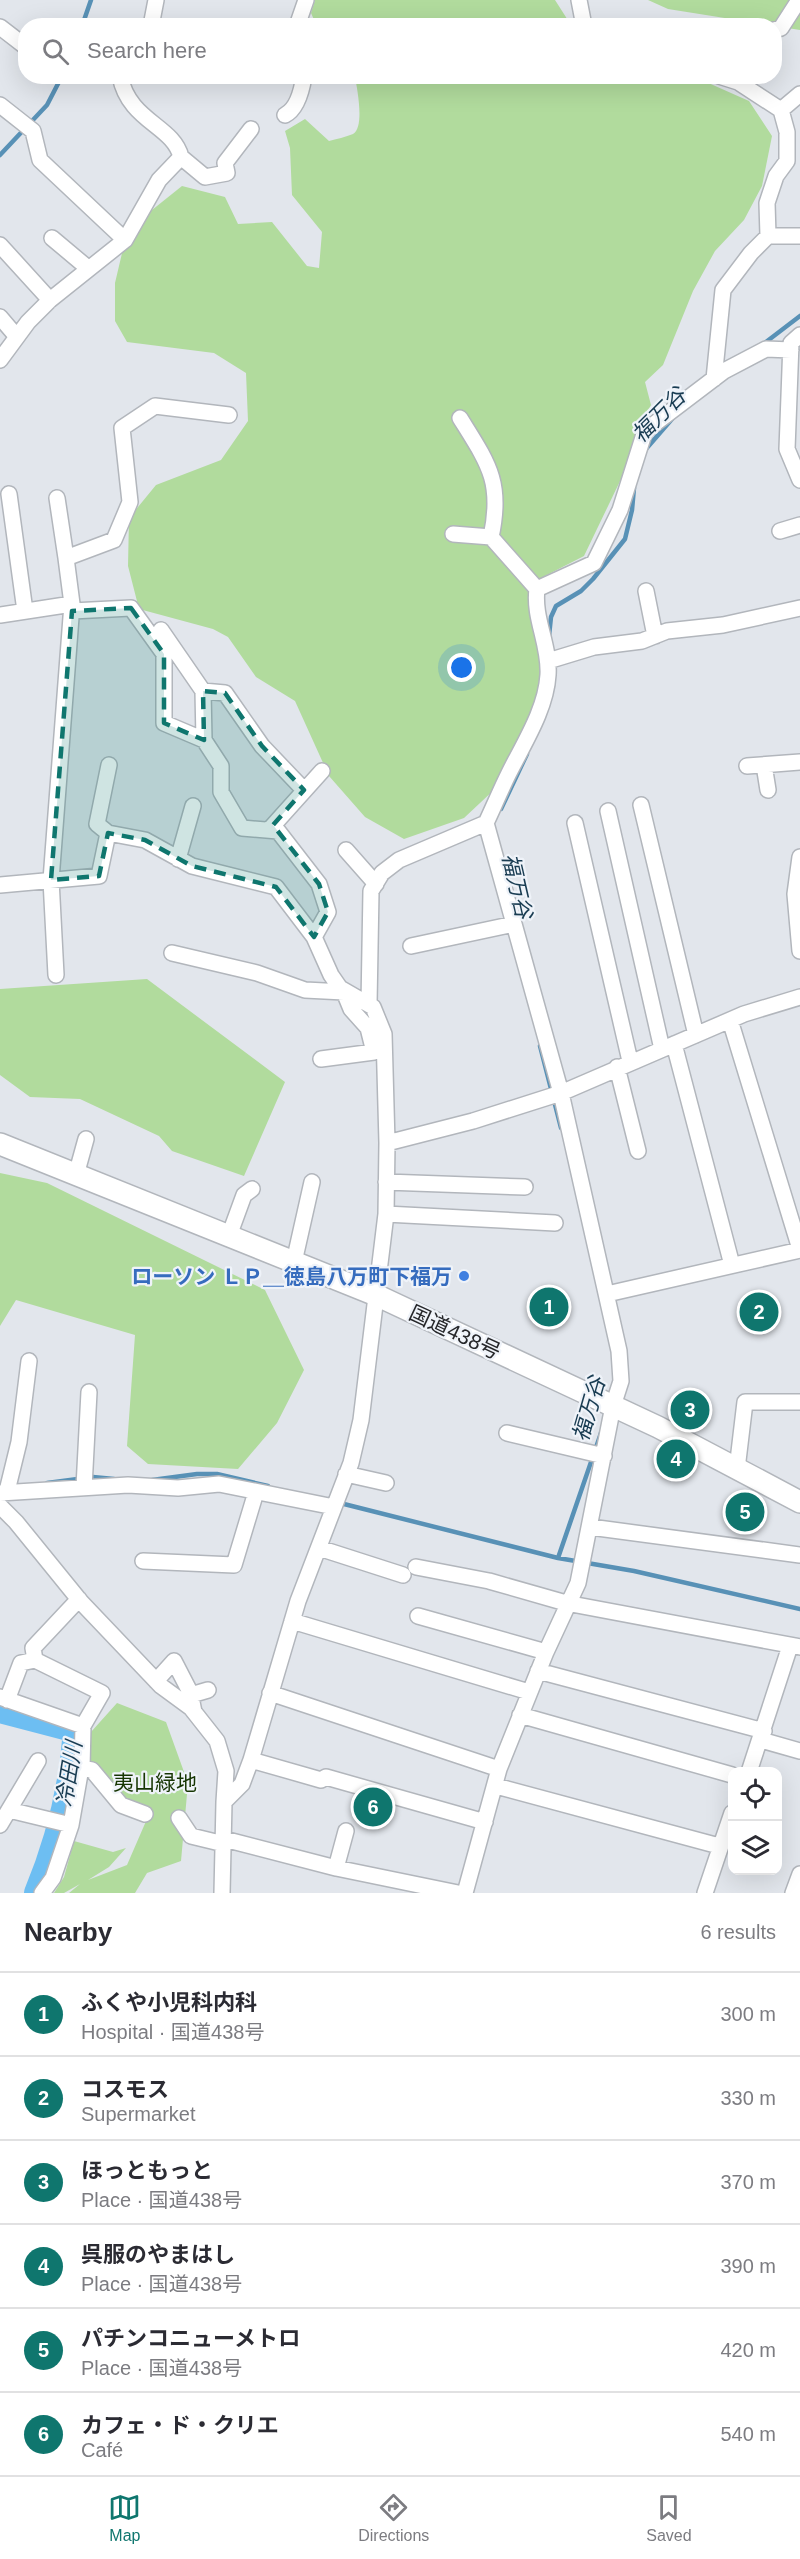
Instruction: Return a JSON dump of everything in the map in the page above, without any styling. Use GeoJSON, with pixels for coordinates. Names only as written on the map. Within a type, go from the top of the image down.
{"type":"FeatureCollection","features":[{"type":"Feature","properties":{"kind":"highway","name":"国道438号"},"geometry":{"type":"LineString","coordinates":[[0,1144],[376,1295],[613,1406],[800,1502]]}},
{"type":"Feature","properties":{"kind":"street"},"geometry":{"type":"LineString","coordinates":[[153,18],[156,0]]}},
{"type":"Feature","properties":{"kind":"street"},"geometry":{"type":"LineString","coordinates":[[300,18],[306,0]]}},
{"type":"Feature","properties":{"kind":"street"},"geometry":{"type":"LineString","coordinates":[[579,0],[582,18]]}},
{"type":"Feature","properties":{"kind":"street"},"geometry":{"type":"LineString","coordinates":[[782,26],[798,0]]}},
{"type":"Feature","properties":{"kind":"street"},"geometry":{"type":"LineString","coordinates":[[0,27],[18,41]]}},
{"type":"Feature","properties":{"kind":"street"},"geometry":{"type":"LineString","coordinates":[[120,84],[124,93],[143,117],[178,146],[181,157],[205,177],[227,173],[225,163],[251,129]]}},
{"type":"Feature","properties":{"kind":"street"},"geometry":{"type":"LineString","coordinates":[[285,115],[291,112],[303,84]]}},
{"type":"Feature","properties":{"kind":"street"},"geometry":{"type":"LineString","coordinates":[[741,84],[781,110],[787,132],[794,140],[787,161],[776,176],[767,203],[768,236]]}},
{"type":"Feature","properties":{"kind":"street"},"geometry":{"type":"LineString","coordinates":[[781,110],[800,94]]}},
{"type":"Feature","properties":{"kind":"street"},"geometry":{"type":"LineString","coordinates":[[0,105],[33,131],[40,160],[125,240]]}},
{"type":"Feature","properties":{"kind":"street"},"geometry":{"type":"LineString","coordinates":[[0,360],[28,322],[50,300],[125,240],[159,180],[181,157]]}},
{"type":"Feature","properties":{"kind":"street"},"geometry":{"type":"LineString","coordinates":[[714,379],[723,290],[751,253],[768,236],[800,236]]}},
{"type":"Feature","properties":{"kind":"street"},"geometry":{"type":"LineString","coordinates":[[52,238],[89,269]]}},
{"type":"Feature","properties":{"kind":"street"},"geometry":{"type":"LineString","coordinates":[[0,245],[50,300]]}},
{"type":"Feature","properties":{"kind":"street"},"geometry":{"type":"LineString","coordinates":[[0,317],[17,337]]}},
{"type":"Feature","properties":{"kind":"street"},"geometry":{"type":"LineString","coordinates":[[800,335],[791,343],[790,350],[787,448],[800,480]]}},
{"type":"Feature","properties":{"kind":"street"},"geometry":{"type":"LineString","coordinates":[[537,589],[594,563],[620,510],[645,431],[724,371],[766,349],[790,350]]}},
{"type":"Feature","properties":{"kind":"street"},"geometry":{"type":"LineString","coordinates":[[66,558],[114,540],[129,502],[122,428],[155,406],[228,415]]}},
{"type":"Feature","properties":{"kind":"street"},"geometry":{"type":"LineString","coordinates":[[460,418],[489,464],[494,481],[496,512],[491,537]]}},
{"type":"Feature","properties":{"kind":"street"},"geometry":{"type":"LineString","coordinates":[[9,494],[25,611]]}},
{"type":"Feature","properties":{"kind":"street"},"geometry":{"type":"LineString","coordinates":[[56,975],[51,880],[72,607],[57,498]]}},
{"type":"Feature","properties":{"kind":"street"},"geometry":{"type":"LineString","coordinates":[[780,531],[800,525]]}},
{"type":"Feature","properties":{"kind":"street"},"geometry":{"type":"LineString","coordinates":[[453,534],[491,537],[537,589]]}},
{"type":"Feature","properties":{"kind":"street"},"geometry":{"type":"LineString","coordinates":[[465,1893],[499,1769],[566,1604],[578,1583],[613,1406],[621,1381],[619,1351],[561,1092],[486,823],[543,699],[548,676],[548,661],[534,605],[537,589]]}},
{"type":"Feature","properties":{"kind":"street"},"geometry":{"type":"LineString","coordinates":[[646,591],[655,636]]}},
{"type":"Feature","properties":{"kind":"street"},"geometry":{"type":"LineString","coordinates":[[0,615],[72,607],[131,608],[165,654],[164,723],[204,740]]}},
{"type":"Feature","properties":{"kind":"street"},"geometry":{"type":"LineString","coordinates":[[548,661],[594,647],[642,641],[684,628],[723,625],[800,608]]}},
{"type":"Feature","properties":{"kind":"street"},"geometry":{"type":"LineString","coordinates":[[161,630],[203,691],[204,740],[221,766],[221,792],[242,828],[278,831],[319,884],[328,912],[314,937]]}},
{"type":"Feature","properties":{"kind":"street"},"geometry":{"type":"LineString","coordinates":[[203,691],[225,693],[262,746],[304,790]]}},
{"type":"Feature","properties":{"kind":"street"},"geometry":{"type":"LineString","coordinates":[[747,766],[800,762]]}},
{"type":"Feature","properties":{"kind":"street"},"geometry":{"type":"LineString","coordinates":[[109,765],[97,824],[108,833],[145,840],[192,866],[276,887],[314,937],[331,975],[344,992],[351,1009],[368,1028],[374,1052],[321,1059]]}},
{"type":"Feature","properties":{"kind":"street"},"geometry":{"type":"LineString","coordinates":[[764,765],[768,790]]}},
{"type":"Feature","properties":{"kind":"street"},"geometry":{"type":"LineString","coordinates":[[269,830],[322,771]]}},
{"type":"Feature","properties":{"kind":"street"},"geometry":{"type":"LineString","coordinates":[[641,805],[696,1035]]}},
{"type":"Feature","properties":{"kind":"street"},"geometry":{"type":"LineString","coordinates":[[178,859],[193,806]]}},
{"type":"Feature","properties":{"kind":"street"},"geometry":{"type":"LineString","coordinates":[[608,811],[668,1046],[732,1265]]}},
{"type":"Feature","properties":{"kind":"street"},"geometry":{"type":"LineString","coordinates":[[369,1004],[372,891],[382,873],[399,860],[486,823]]}},
{"type":"Feature","properties":{"kind":"street"},"geometry":{"type":"LineString","coordinates":[[575,823],[624,1064],[638,1151]]}},
{"type":"Feature","properties":{"kind":"street"},"geometry":{"type":"LineString","coordinates":[[0,885],[99,876],[108,833]]}},
{"type":"Feature","properties":{"kind":"street"},"geometry":{"type":"LineString","coordinates":[[346,850],[376,884]]}},
{"type":"Feature","properties":{"kind":"street"},"geometry":{"type":"LineString","coordinates":[[800,857],[795,894],[800,951]]}},
{"type":"Feature","properties":{"kind":"street"},"geometry":{"type":"LineString","coordinates":[[411,946],[514,924]]}},
{"type":"Feature","properties":{"kind":"street"},"geometry":{"type":"LineString","coordinates":[[172,953],[257,973],[305,990],[344,992],[373,1007],[384,1034],[386,1214],[361,1420],[346,1474],[292,1621],[251,1760],[238,1791],[224,1802]]}},
{"type":"Feature","properties":{"kind":"street"},"geometry":{"type":"LineString","coordinates":[[387,1143],[473,1121],[561,1092],[744,1014],[800,997]]}},
{"type":"Feature","properties":{"kind":"street"},"geometry":{"type":"LineString","coordinates":[[606,1293],[800,1250],[730,1020]]}},
{"type":"Feature","properties":{"kind":"street"},"geometry":{"type":"LineString","coordinates":[[76,1175],[86,1139]]}},
{"type":"Feature","properties":{"kind":"street"},"geometry":{"type":"LineString","coordinates":[[294,1262],[312,1182]]}},
{"type":"Feature","properties":{"kind":"street"},"geometry":{"type":"LineString","coordinates":[[386,1182],[525,1187]]}},
{"type":"Feature","properties":{"kind":"street"},"geometry":{"type":"LineString","coordinates":[[229,1236],[244,1195],[252,1189]]}},
{"type":"Feature","properties":{"kind":"street"},"geometry":{"type":"LineString","coordinates":[[386,1214],[555,1223]]}},
{"type":"Feature","properties":{"kind":"street"},"geometry":{"type":"LineString","coordinates":[[29,1361],[19,1442],[4,1492],[128,1485],[178,1488],[219,1484],[334,1507]]}},
{"type":"Feature","properties":{"kind":"street"},"geometry":{"type":"LineString","coordinates":[[84,1487],[89,1392]]}},
{"type":"Feature","properties":{"kind":"street"},"geometry":{"type":"LineString","coordinates":[[738,1469],[745,1402],[800,1402]]}},
{"type":"Feature","properties":{"kind":"street"},"geometry":{"type":"LineString","coordinates":[[507,1433],[604,1456]]}},
{"type":"Feature","properties":{"kind":"street"},"geometry":{"type":"LineString","coordinates":[[346,1474],[386,1483]]}},
{"type":"Feature","properties":{"kind":"street"},"geometry":{"type":"LineString","coordinates":[[143,1561],[234,1565],[256,1492]]}},
{"type":"Feature","properties":{"kind":"street"},"geometry":{"type":"LineString","coordinates":[[2,1513],[16,1522],[79,1599],[156,1680],[194,1712],[217,1741],[226,1771],[222,1893]]}},
{"type":"Feature","properties":{"kind":"street"},"geometry":{"type":"LineString","coordinates":[[590,1527],[800,1555]]}},
{"type":"Feature","properties":{"kind":"street"},"geometry":{"type":"LineString","coordinates":[[319,1548],[409,1571],[489,1581],[566,1604],[795,1647],[751,1767]]}},
{"type":"Feature","properties":{"kind":"street"},"geometry":{"type":"LineString","coordinates":[[35,1660],[33,1648],[79,1599]]}},
{"type":"Feature","properties":{"kind":"street"},"geometry":{"type":"LineString","coordinates":[[417,1616],[546,1652]]}},
{"type":"Feature","properties":{"kind":"street"},"geometry":{"type":"LineString","coordinates":[[292,1621],[529,1692]]}},
{"type":"Feature","properties":{"kind":"street"},"geometry":{"type":"LineString","coordinates":[[42,1893],[54,1878],[71,1825],[82,1768],[83,1726],[102,1693],[35,1660],[21,1663],[4,1698],[83,1726]]}},
{"type":"Feature","properties":{"kind":"street"},"geometry":{"type":"LineString","coordinates":[[156,1680],[174,1661],[190,1695],[194,1712]]}},
{"type":"Feature","properties":{"kind":"street"},"geometry":{"type":"LineString","coordinates":[[538,1671],[762,1736],[800,1751]]}},
{"type":"Feature","properties":{"kind":"street"},"geometry":{"type":"LineString","coordinates":[[190,1695],[208,1690]]}},
{"type":"Feature","properties":{"kind":"street"},"geometry":{"type":"LineString","coordinates":[[270,1693],[499,1769]]}},
{"type":"Feature","properties":{"kind":"street"},"geometry":{"type":"LineString","coordinates":[[520,1715],[728,1774]]}},
{"type":"Feature","properties":{"kind":"street"},"geometry":{"type":"LineString","coordinates":[[251,1760],[321,1780],[327,1777],[485,1822]]}},
{"type":"Feature","properties":{"kind":"street"},"geometry":{"type":"LineString","coordinates":[[0,1825],[38,1761]]}},
{"type":"Feature","properties":{"kind":"street"},"geometry":{"type":"LineString","coordinates":[[82,1768],[92,1770],[121,1805],[145,1814]]}},
{"type":"Feature","properties":{"kind":"street"},"geometry":{"type":"LineString","coordinates":[[496,1786],[719,1846]]}},
{"type":"Feature","properties":{"kind":"street"},"geometry":{"type":"LineString","coordinates":[[9,1810],[71,1825]]}},
{"type":"Feature","properties":{"kind":"street"},"geometry":{"type":"LineString","coordinates":[[179,1818],[191,1836],[224,1841],[336,1868],[458,1893]]}},
{"type":"Feature","properties":{"kind":"street"},"geometry":{"type":"LineString","coordinates":[[705,1893],[729,1821]]}},
{"type":"Feature","properties":{"kind":"street"},"geometry":{"type":"LineString","coordinates":[[336,1868],[345,1831]]}},
{"type":"Feature","properties":{"kind":"street"},"geometry":{"type":"LineString","coordinates":[[794,1893],[800,1874]]}},
{"type":"Feature","properties":{"kind":"highlighted area"},"geometry":{"type":"Polygon","coordinates":[[[131,608],[164,654],[164,723],[204,740],[203,691],[225,693],[262,746],[304,790],[273,825],[319,884],[328,912],[314,937],[276,887],[192,866],[145,840],[108,833],[99,876],[51,880],[72,611],[131,608]]]}},
{"type":"Feature","properties":{"kind":"green space"},"geometry":{"type":"Polygon","coordinates":[[[315,0],[555,0],[567,18],[313,18],[311,13],[315,0]]]}},
{"type":"Feature","properties":{"kind":"green space"},"geometry":{"type":"Polygon","coordinates":[[[648,0],[800,0],[800,30],[782,27],[782,18],[725,18],[668,9],[648,0]]]}},
{"type":"Feature","properties":{"kind":"green space"},"geometry":{"type":"Polygon","coordinates":[[[356,84],[711,84],[749,101],[772,136],[762,186],[744,220],[715,251],[693,291],[663,365],[645,382],[651,405],[634,438],[622,477],[584,556],[543,577],[539,625],[542,654],[537,698],[520,744],[496,788],[464,818],[404,839],[365,817],[329,776],[295,701],[256,677],[228,637],[213,629],[139,609],[128,566],[129,518],[156,485],[221,460],[248,421],[246,373],[214,353],[127,342],[115,321],[115,283],[123,249],[137,222],[182,186],[225,197],[238,224],[272,222],[307,266],[319,268],[322,232],[292,195],[290,148],[285,131],[305,119],[329,141],[353,134],[359,124],[356,84]]]}},
{"type":"Feature","properties":{"kind":"green space"},"geometry":{"type":"Polygon","coordinates":[[[147,979],[285,1082],[244,1176],[172,1151],[159,1136],[80,1099],[30,1097],[0,1075],[0,989],[147,979]]]}},
{"type":"Feature","properties":{"kind":"green space"},"geometry":{"type":"Polygon","coordinates":[[[0,1173],[47,1183],[265,1290],[304,1370],[277,1423],[238,1469],[148,1464],[127,1446],[135,1335],[16,1300],[0,1326],[0,1173]]]}},
{"type":"Feature","properties":{"kind":"green space","name":"夷山緑地"},"geometry":{"type":"Polygon","coordinates":[[[117,1703],[166,1722],[188,1783],[181,1861],[147,1873],[135,1893],[69,1893],[80,1884],[64,1893],[54,1893],[64,1877],[74,1841],[113,1852],[126,1848],[109,1867],[88,1880],[127,1865],[150,1812],[123,1801],[86,1755],[91,1732],[117,1703]]]}},
{"type":"Feature","properties":{"kind":"waterway"},"geometry":{"type":"LineString","coordinates":[[85,18],[91,0]]}},
{"type":"Feature","properties":{"kind":"waterway"},"geometry":{"type":"LineString","coordinates":[[0,155],[47,105],[58,84]]}},
{"type":"Feature","properties":{"kind":"waterway","name":"福万谷"},"geometry":{"type":"LineString","coordinates":[[762,345],[800,316]]}},
{"type":"Feature","properties":{"kind":"waterway","name":"福万谷"},"geometry":{"type":"LineString","coordinates":[[646,449],[672,419]]}},
{"type":"Feature","properties":{"kind":"waterway","name":"福万谷"},"geometry":{"type":"LineString","coordinates":[[549,636],[551,617],[556,606],[581,591],[625,539],[632,510],[634,488]]}},
{"type":"Feature","properties":{"kind":"waterway","name":"福万谷"},"geometry":{"type":"LineString","coordinates":[[501,809],[527,754]]}},
{"type":"Feature","properties":{"kind":"waterway","name":"福万谷"},"geometry":{"type":"LineString","coordinates":[[540,1046],[561,1128]]}},
{"type":"Feature","properties":{"kind":"waterway","name":"福万谷"},"geometry":{"type":"LineString","coordinates":[[558,1558],[601,1433]]}},
{"type":"Feature","properties":{"kind":"waterway"},"geometry":{"type":"LineString","coordinates":[[152,1480],[197,1474],[217,1474],[268,1486]]}},
{"type":"Feature","properties":{"kind":"waterway"},"geometry":{"type":"LineString","coordinates":[[47,1483],[93,1477],[114,1479]]}},
{"type":"Feature","properties":{"kind":"waterway"},"geometry":{"type":"LineString","coordinates":[[340,1503],[558,1558],[634,1571],[800,1609]]}},
{"type":"Feature","properties":{"kind":"waterway","name":"冷田川"},"geometry":{"type":"LineString","coordinates":[[0,1710],[76,1730],[63,1813],[52,1853],[37,1893]]}},
{"type":"Feature","properties":{"kind":"place","name":"ローソン ＬＰ＿徳島八万町下福万"},"geometry":{"type":"Point","coordinates":[464,1276]}},
{"type":"Feature","properties":{"kind":"place","name":"ふくや小児科内科"},"geometry":{"type":"Point","coordinates":[549,1307]}},
{"type":"Feature","properties":{"kind":"place","name":"コスモス"},"geometry":{"type":"Point","coordinates":[759,1312]}},
{"type":"Feature","properties":{"kind":"place","name":"ほっともっと"},"geometry":{"type":"Point","coordinates":[690,1410]}},
{"type":"Feature","properties":{"kind":"place","name":"呉服のやまはし"},"geometry":{"type":"Point","coordinates":[676,1459]}},
{"type":"Feature","properties":{"kind":"place","name":"パチンコニューメトロ"},"geometry":{"type":"Point","coordinates":[745,1512]}},
{"type":"Feature","properties":{"kind":"place","name":"カフェ・ド・クリエ"},"geometry":{"type":"Point","coordinates":[373,1807]}}]}
